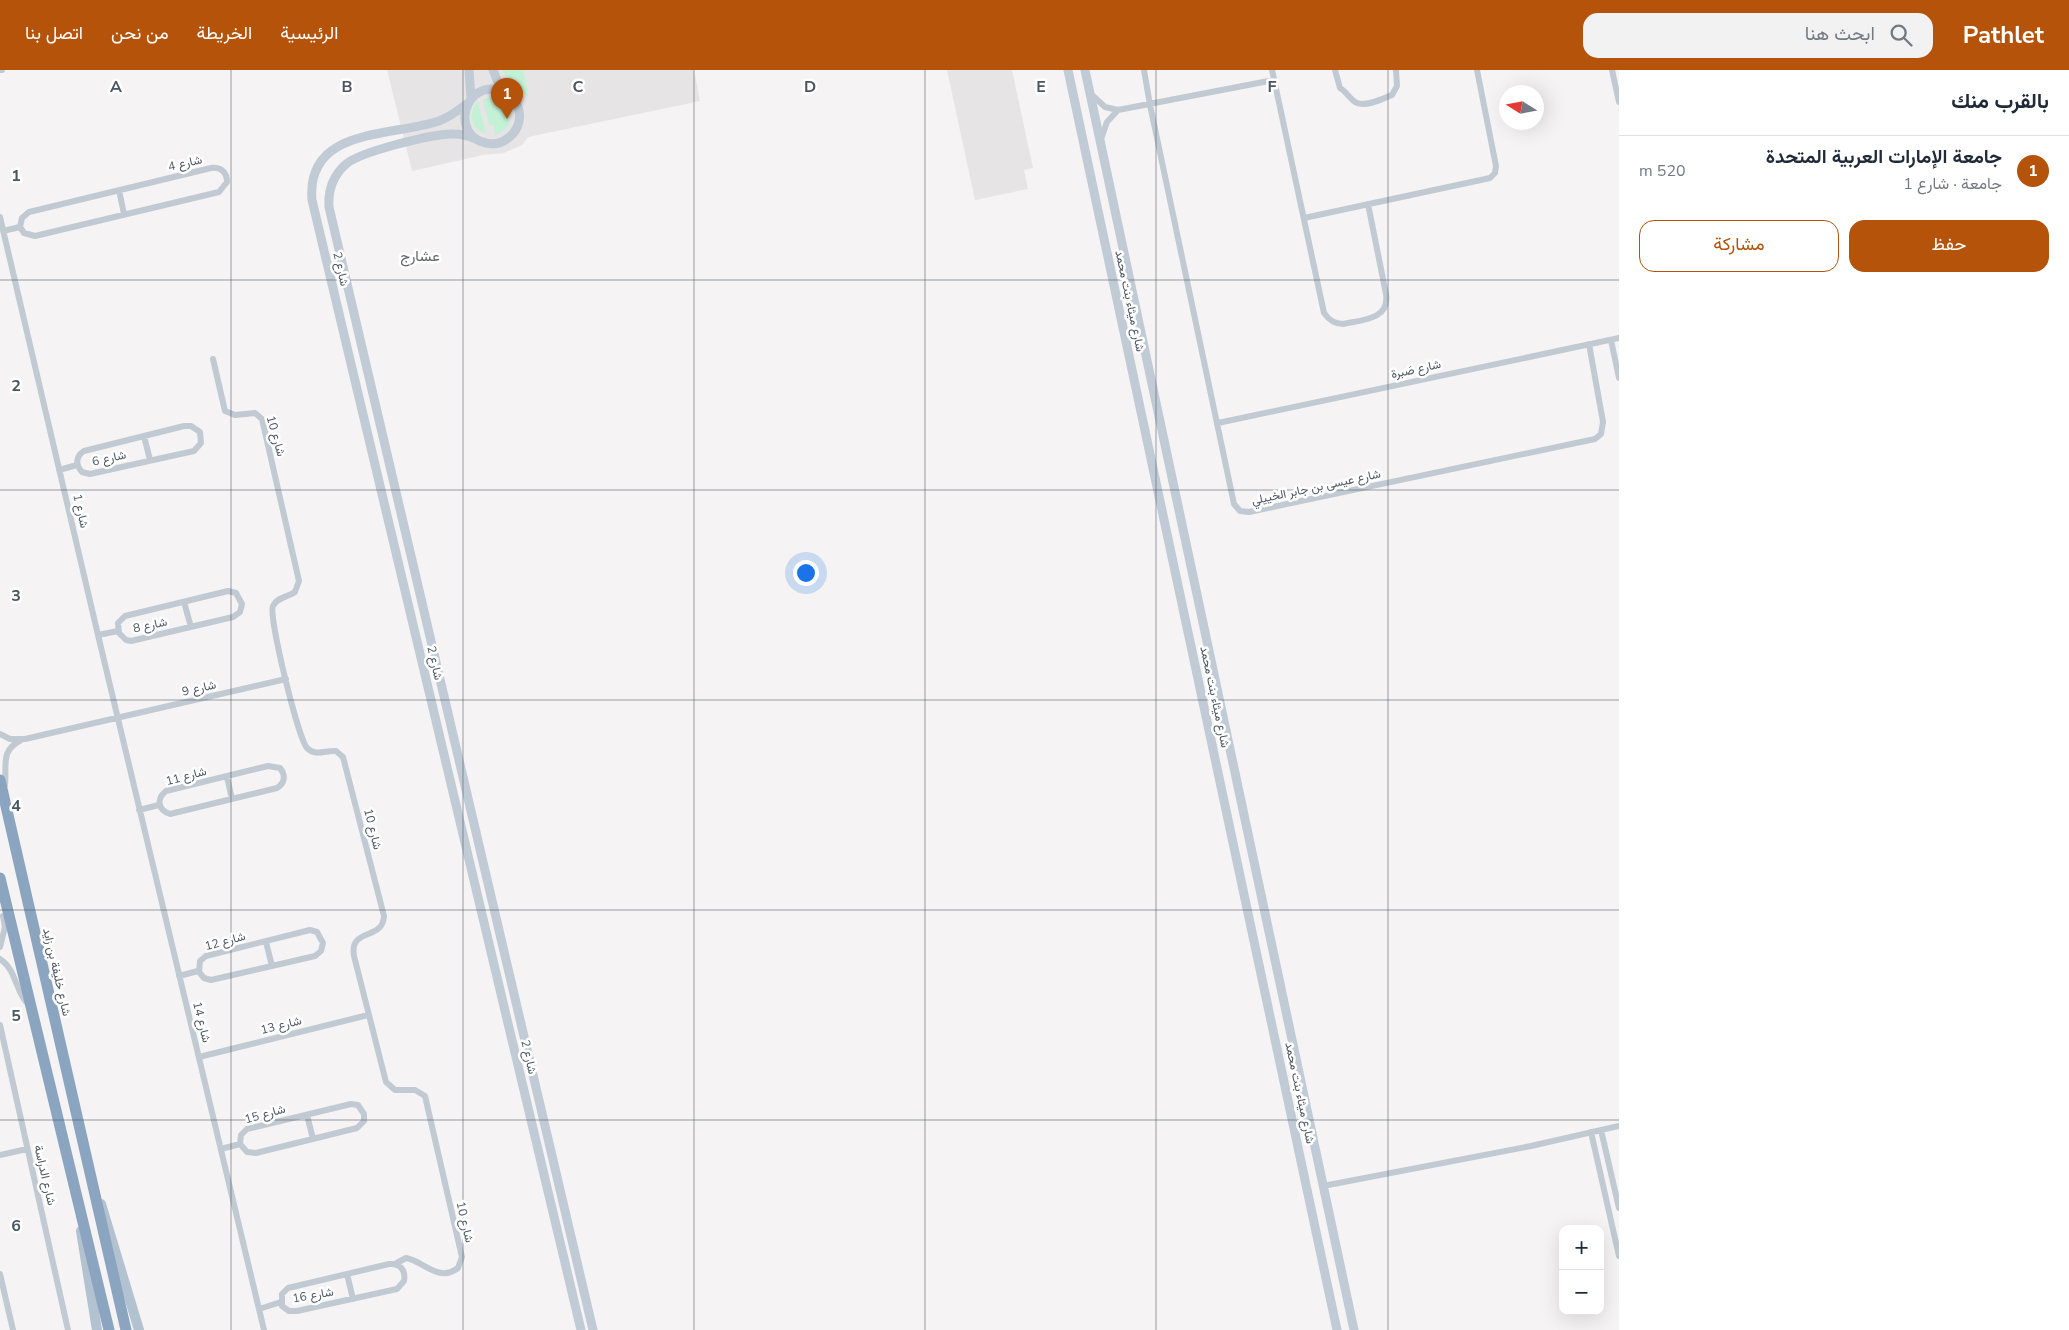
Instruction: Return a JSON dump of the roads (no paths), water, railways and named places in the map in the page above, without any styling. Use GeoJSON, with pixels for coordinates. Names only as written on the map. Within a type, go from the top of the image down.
{"type":"FeatureCollection","features":[{"type":"Feature","properties":{"kind":"highway","name":"شارع خليفة بن زايد"},"geometry":{"type":"LineString","coordinates":[[0,780],[126,1330]]}},
{"type":"Feature","properties":{"kind":"highway"},"geometry":{"type":"LineString","coordinates":[[0,878],[109,1330]]}},
{"type":"Feature","properties":{"kind":"main road","name":"شارع خليفة بن زايد"},"geometry":{"type":"LineString","coordinates":[[88,1169],[113,1238],[138,1330]]}},
{"type":"Feature","properties":{"kind":"main road"},"geometry":{"type":"LineString","coordinates":[[79,1208],[84,1261],[97,1330]]}},
{"type":"Feature","properties":{"kind":"street"},"geometry":{"type":"LineString","coordinates":[[469,70],[470,100],[464,114],[466,125],[476,139],[488,144],[496,144],[506,140],[516,130],[520,115],[518,106],[512,97],[503,91],[488,89],[479,92],[470,100]]}},
{"type":"Feature","properties":{"kind":"street"},"geometry":{"type":"LineString","coordinates":[[494,70],[503,91]]}},
{"type":"Feature","properties":{"kind":"street","name":"شارع ميثاء بنت محمد"},"geometry":{"type":"LineString","coordinates":[[1068,70],[1337,1330]]}},
{"type":"Feature","properties":{"kind":"street","name":"شارع ميثاء بنت محمد"},"geometry":{"type":"LineString","coordinates":[[1085,70],[1354,1330]]}},
{"type":"Feature","properties":{"kind":"street","name":"شارع عيسى بن جابر الخييلي"},"geometry":{"type":"LineString","coordinates":[[1144,70],[1234,504],[1240,511],[1244,512],[1595,439],[1601,434],[1603,429],[1589,344]]}},
{"type":"Feature","properties":{"kind":"street"},"geometry":{"type":"LineString","coordinates":[[1272,70],[1324,313],[1331,322],[1342,324],[1378,316],[1386,306],[1386,294],[1368,204]]}},
{"type":"Feature","properties":{"kind":"street"},"geometry":{"type":"LineString","coordinates":[[1335,70],[1340,88],[1347,92],[1355,102],[1362,104],[1392,95],[1397,86],[1396,70]]}},
{"type":"Feature","properties":{"kind":"street"},"geometry":{"type":"LineString","coordinates":[[1304,218],[1493,176],[1496,166],[1477,70]]}},
{"type":"Feature","properties":{"kind":"street"},"geometry":{"type":"LineString","coordinates":[[1612,70],[1619,102]]}},
{"type":"Feature","properties":{"kind":"street"},"geometry":{"type":"LineString","coordinates":[[1090,92],[1105,107],[1118,110],[1274,80]]}},
{"type":"Feature","properties":{"kind":"street","name":"شارع 2"},"geometry":{"type":"LineString","coordinates":[[470,100],[454,113],[438,121],[351,140],[330,150],[322,158],[313,175],[311,189],[312,200],[581,1330]]}},
{"type":"Feature","properties":{"kind":"street"},"geometry":{"type":"LineString","coordinates":[[1101,146],[1103,130],[1118,110]]}},
{"type":"Feature","properties":{"kind":"street","name":"شارع 2"},"geometry":{"type":"LineString","coordinates":[[476,139],[461,134],[446,134],[372,152],[352,159],[344,165],[334,180],[328,197],[328,207],[593,1330]]}},
{"type":"Feature","properties":{"kind":"street","name":"شارع 4"},"geometry":{"type":"LineString","coordinates":[[215,167],[223,170],[227,178],[226,186],[219,192],[124,214],[35,236],[24,233],[20,227],[22,218],[29,212],[215,167]]}},
{"type":"Feature","properties":{"kind":"street"},"geometry":{"type":"LineString","coordinates":[[119,190],[124,214]]}},
{"type":"Feature","properties":{"kind":"street","name":"شارع 1"},"geometry":{"type":"LineString","coordinates":[[0,218],[117,718]]}},
{"type":"Feature","properties":{"kind":"street"},"geometry":{"type":"LineString","coordinates":[[3,231],[20,227]]}},
{"type":"Feature","properties":{"kind":"street","name":"شارع صَبرة"},"geometry":{"type":"LineString","coordinates":[[1218,424],[1619,338]]}},
{"type":"Feature","properties":{"kind":"street"},"geometry":{"type":"LineString","coordinates":[[1611,340],[1619,378]]}},
{"type":"Feature","properties":{"kind":"street","name":"شارع 10"},"geometry":{"type":"LineString","coordinates":[[213,358],[225,410],[235,415],[255,413],[262,418],[299,577],[299,585],[295,592],[276,602],[271,610],[272,622],[302,739],[307,748],[314,752],[336,751],[343,757],[384,916],[380,928],[362,936],[354,946],[353,953],[388,1086],[399,1091],[419,1091],[425,1096],[462,1257],[458,1268],[444,1274],[431,1270],[412,1259],[406,1258],[396,1264]]}},
{"type":"Feature","properties":{"kind":"street","name":"شارع 6"},"geometry":{"type":"LineString","coordinates":[[188,425],[195,427],[201,436],[201,443],[194,451],[150,460],[90,474],[82,472],[77,465],[78,457],[84,451],[188,425]]}},
{"type":"Feature","properties":{"kind":"street"},"geometry":{"type":"LineString","coordinates":[[144,436],[150,460]]}},
{"type":"Feature","properties":{"kind":"street","name":"شارع 6"},"geometry":{"type":"LineString","coordinates":[[59,470],[77,465]]}},
{"type":"Feature","properties":{"kind":"street","name":"شارع 8"},"geometry":{"type":"LineString","coordinates":[[228,591],[236,593],[241,600],[240,612],[234,617],[191,627],[131,641],[122,637],[118,631],[118,623],[125,616],[228,591]]}},
{"type":"Feature","properties":{"kind":"street"},"geometry":{"type":"LineString","coordinates":[[184,602],[191,627]]}},
{"type":"Feature","properties":{"kind":"street","name":"شارع 8"},"geometry":{"type":"LineString","coordinates":[[98,635],[118,631]]}},
{"type":"Feature","properties":{"kind":"street","name":"شارع 9"},"geometry":{"type":"LineString","coordinates":[[117,718],[286,680]]}},
{"type":"Feature","properties":{"kind":"street"},"geometry":{"type":"LineString","coordinates":[[0,734],[10,739],[25,739],[117,718]]}},
{"type":"Feature","properties":{"kind":"street","name":"شارع 14"},"geometry":{"type":"LineString","coordinates":[[117,718],[264,1330]]}},
{"type":"Feature","properties":{"kind":"street"},"geometry":{"type":"LineString","coordinates":[[3,793],[5,756],[13,745],[25,739]]}},
{"type":"Feature","properties":{"kind":"street","name":"شارع 11"},"geometry":{"type":"LineString","coordinates":[[272,766],[280,768],[284,775],[283,783],[277,788],[232,799],[170,814],[165,812],[159,805],[159,799],[166,791],[272,766]]}},
{"type":"Feature","properties":{"kind":"street"},"geometry":{"type":"LineString","coordinates":[[227,777],[232,799]]}},
{"type":"Feature","properties":{"kind":"street","name":"شارع 11"},"geometry":{"type":"LineString","coordinates":[[139,810],[159,805]]}},
{"type":"Feature","properties":{"kind":"street"},"geometry":{"type":"LineString","coordinates":[[0,947],[5,927],[1,904],[4,896]]}},
{"type":"Feature","properties":{"kind":"street","name":"شارع 12"},"geometry":{"type":"LineString","coordinates":[[310,930],[317,932],[322,939],[322,951],[316,956],[272,966],[211,980],[204,978],[198,971],[200,961],[206,956],[310,930]]}},
{"type":"Feature","properties":{"kind":"street"},"geometry":{"type":"LineString","coordinates":[[266,942],[272,966]]}},
{"type":"Feature","properties":{"kind":"street"},"geometry":{"type":"LineString","coordinates":[[0,959],[11,970],[22,996],[30,1005]]}},
{"type":"Feature","properties":{"kind":"street"},"geometry":{"type":"LineString","coordinates":[[179,976],[198,971]]}},
{"type":"Feature","properties":{"kind":"street","name":"شارع 13"},"geometry":{"type":"LineString","coordinates":[[199,1057],[368,1015]]}},
{"type":"Feature","properties":{"kind":"street","name":"شارع الدراسة"},"geometry":{"type":"LineString","coordinates":[[0,1025],[68,1330]]}},
{"type":"Feature","properties":{"kind":"street","name":"شارع 15"},"geometry":{"type":"LineString","coordinates":[[351,1104],[358,1106],[364,1114],[364,1121],[357,1128],[313,1139],[252,1153],[243,1149],[240,1144],[241,1136],[247,1129],[351,1104]]}},
{"type":"Feature","properties":{"kind":"street"},"geometry":{"type":"LineString","coordinates":[[306,1115],[313,1139]]}},
{"type":"Feature","properties":{"kind":"street"},"geometry":{"type":"LineString","coordinates":[[1323,1186],[1531,1146],[1619,1126]]}},
{"type":"Feature","properties":{"kind":"street"},"geometry":{"type":"LineString","coordinates":[[1602,1130],[1619,1208]]}},
{"type":"Feature","properties":{"kind":"street"},"geometry":{"type":"LineString","coordinates":[[1591,1132],[1619,1256]]}},
{"type":"Feature","properties":{"kind":"street"},"geometry":{"type":"LineString","coordinates":[[221,1149],[240,1144]]}},
{"type":"Feature","properties":{"kind":"street"},"geometry":{"type":"LineString","coordinates":[[0,1155],[27,1149]]}},
{"type":"Feature","properties":{"kind":"street","name":"شارع 16"},"geometry":{"type":"LineString","coordinates":[[388,1264],[396,1264],[402,1268],[405,1274],[404,1281],[400,1287],[292,1312],[285,1309],[281,1302],[282,1294],[288,1288],[388,1264]]}},
{"type":"Feature","properties":{"kind":"street"},"geometry":{"type":"LineString","coordinates":[[0,1274],[13,1330]]}},
{"type":"Feature","properties":{"kind":"street","name":"شارع 16"},"geometry":{"type":"LineString","coordinates":[[346,1274],[353,1299]]}},
{"type":"Feature","properties":{"kind":"street","name":"شارع 16"},"geometry":{"type":"LineString","coordinates":[[259,1309],[281,1302]]}},
{"type":"Feature","properties":{"kind":"place","name":"جامعة الإمارات العربية المتحدة"},"geometry":{"type":"Point","coordinates":[507,119]}},
{"type":"Feature","properties":{"kind":"district","name":"عشارج"},"geometry":{"type":"Point","coordinates":[420,256]}}]}
